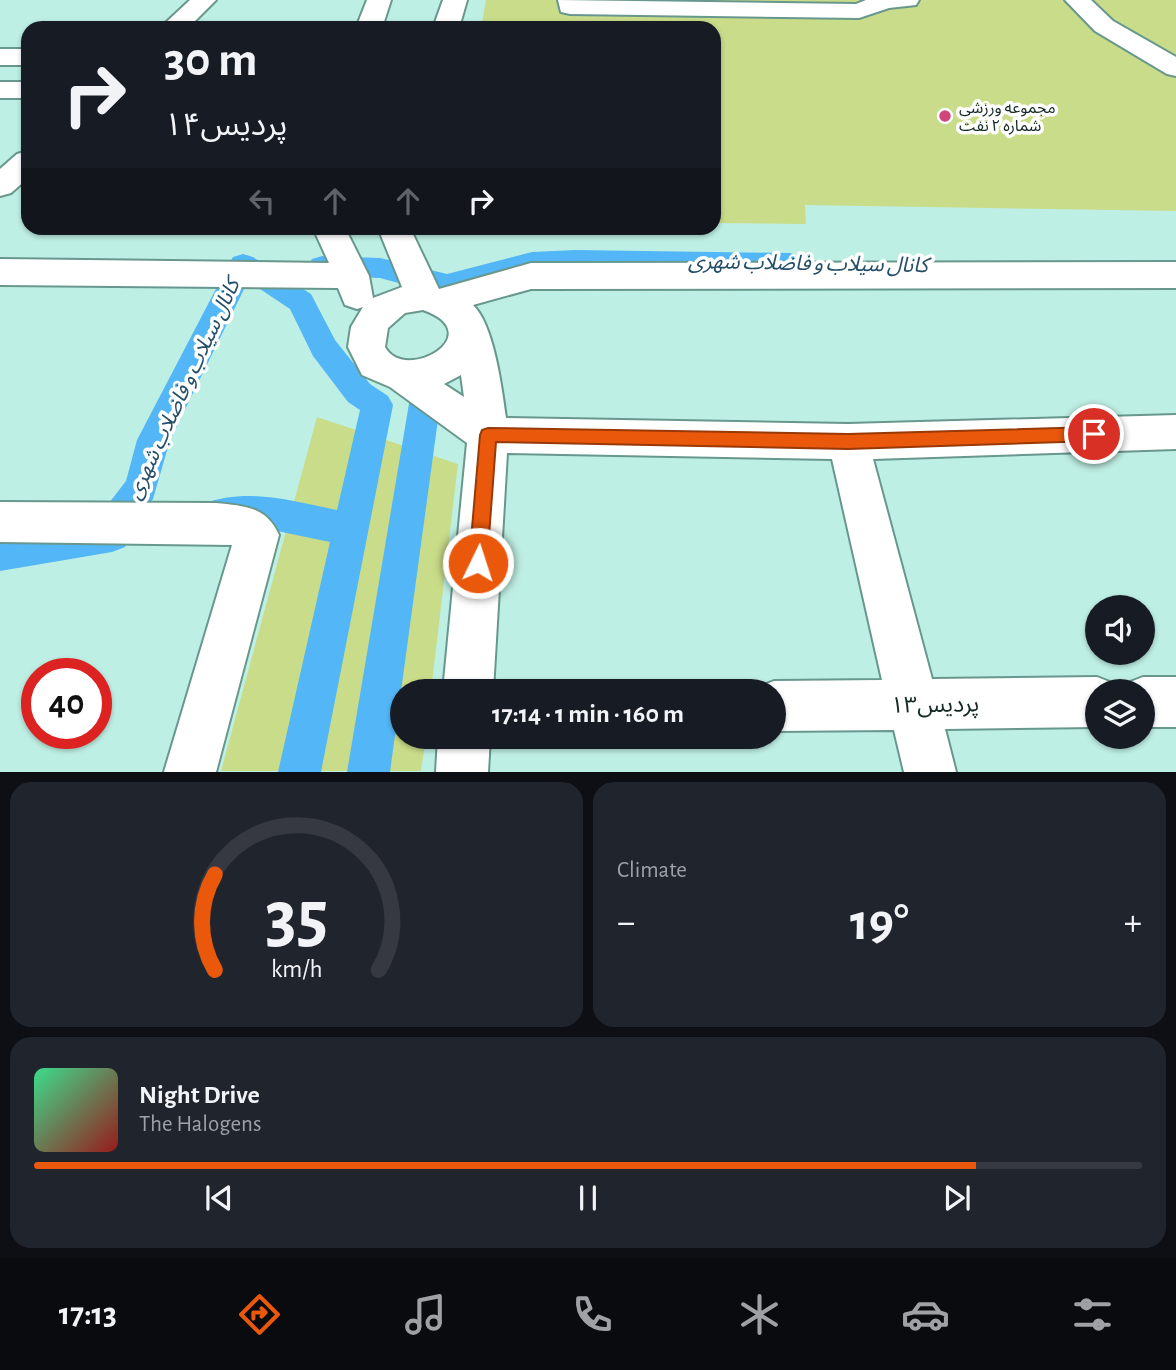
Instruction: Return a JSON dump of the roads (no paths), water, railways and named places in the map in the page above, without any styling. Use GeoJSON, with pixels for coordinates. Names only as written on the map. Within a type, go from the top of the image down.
{"type":"FeatureCollection","features":[{"type":"Feature","properties":{"kind":"street"},"geometry":{"type":"LineString","coordinates":[[181,21],[204,0]]}},
{"type":"Feature","properties":{"kind":"street"},"geometry":{"type":"LineString","coordinates":[[372,21],[379,0]]}},
{"type":"Feature","properties":{"kind":"street"},"geometry":{"type":"LineString","coordinates":[[448,21],[455,0]]}},
{"type":"Feature","properties":{"kind":"street"},"geometry":{"type":"LineString","coordinates":[[570,12],[859,11],[886,1],[907,0]]}},
{"type":"Feature","properties":{"kind":"street"},"geometry":{"type":"LineString","coordinates":[[1077,0],[1104,26],[1176,68]]}},
{"type":"Feature","properties":{"kind":"street"},"geometry":{"type":"LineString","coordinates":[[0,57],[21,57]]}},
{"type":"Feature","properties":{"kind":"street"},"geometry":{"type":"LineString","coordinates":[[0,90],[21,90]]}},
{"type":"Feature","properties":{"kind":"street"},"geometry":{"type":"LineString","coordinates":[[0,186],[21,167]]}},
{"type":"Feature","properties":{"kind":"street"},"geometry":{"type":"LineString","coordinates":[[332,235],[352,276],[367,330],[365,345],[371,360],[385,371],[404,377],[488,435],[848,442],[1176,432]]}},
{"type":"Feature","properties":{"kind":"street"},"geometry":{"type":"LineString","coordinates":[[399,235],[446,308],[465,346],[452,363],[429,374],[404,377]]}},
{"type":"Feature","properties":{"kind":"street"},"geometry":{"type":"LineString","coordinates":[[0,272],[352,276]]}},
{"type":"Feature","properties":{"kind":"street"},"geometry":{"type":"LineString","coordinates":[[367,330],[378,314],[391,304],[446,308],[531,276],[1176,275]]}},
{"type":"Feature","properties":{"kind":"street"},"geometry":{"type":"LineString","coordinates":[[446,308],[483,390],[488,435],[469,679]]}},
{"type":"Feature","properties":{"kind":"street"},"geometry":{"type":"LineString","coordinates":[[848,442],[930,772]]}},
{"type":"Feature","properties":{"kind":"street"},"geometry":{"type":"LineString","coordinates":[[0,522],[216,523],[246,527],[257,535],[190,772]]}},
{"type":"Feature","properties":{"kind":"street","name":"پردیس۱۳"},"geometry":{"type":"LineString","coordinates":[[786,706],[1085,702]]}},
{"type":"Feature","properties":{"kind":"street"},"geometry":{"type":"LineString","coordinates":[[1155,702],[1176,702]]}},
{"type":"Feature","properties":{"kind":"street"},"geometry":{"type":"LineString","coordinates":[[461,772],[463,749]]}},
{"type":"Feature","properties":{"kind":"waterway","name":"کانال سیلاب و فاضلاب شهری"},"geometry":{"type":"LineString","coordinates":[[322,266],[380,268],[447,285],[532,262],[575,260],[790,263]]}},
{"type":"Feature","properties":{"kind":"waterway","name":"کانال سیلاب و فاضلاب شهری"},"geometry":{"type":"LineString","coordinates":[[100,532],[122,514],[141,488],[154,440],[243,264],[301,302],[324,348],[359,393],[377,405],[299,772]]}},
{"type":"Feature","properties":{"kind":"waterway","name":"کانال سیلاب و فاضلاب شهری"},"geometry":{"type":"LineString","coordinates":[[368,772],[430,368]]}},
{"type":"Feature","properties":{"kind":"waterway","name":"کانال سیلاب و فاضلاب شهری"},"geometry":{"type":"LineString","coordinates":[[215,516],[253,510],[348,529]]}},
{"type":"Feature","properties":{"kind":"waterway","name":"کانال سیلاب و فاضلاب شهری"},"geometry":{"type":"LineString","coordinates":[[0,554],[112,535]]}},
{"type":"Feature","properties":{"kind":"place","name":"مجموعه ورزشی شماره ۲ نفت"},"geometry":{"type":"Point","coordinates":[945,116]}}]}
